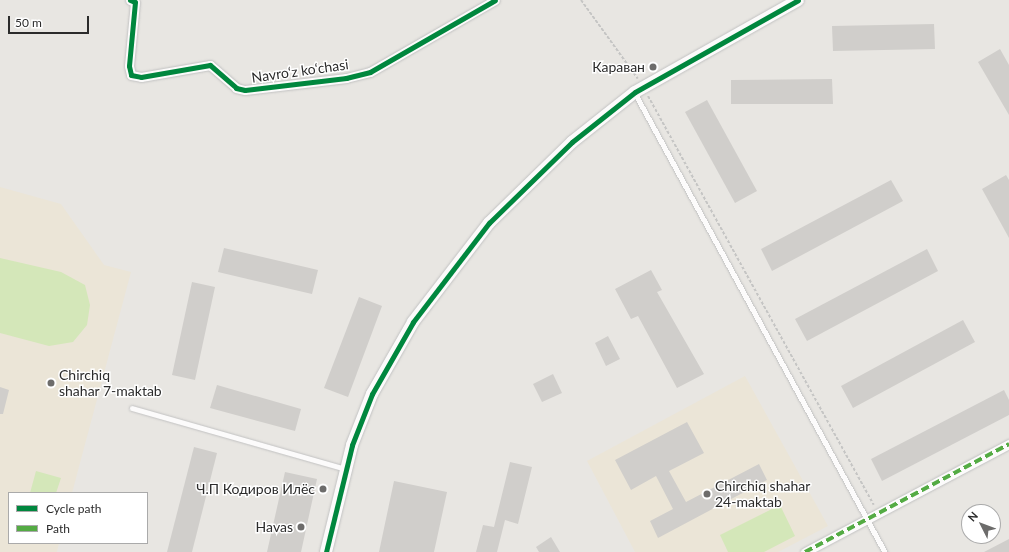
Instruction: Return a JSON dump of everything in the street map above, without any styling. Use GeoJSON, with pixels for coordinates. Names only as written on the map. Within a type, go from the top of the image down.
{"type":"FeatureCollection","features":[{"type":"Feature","properties":{"kind":"street","name":"Navro‘z ko‘chasi"},"geometry":{"type":"LineString","coordinates":[[135,1],[129,66],[131,75],[141,77],[210,65],[236,88],[245,90],[346,78],[370,72],[495,0]]}},
{"type":"Feature","properties":{"kind":"street"},"geometry":{"type":"LineString","coordinates":[[326,552],[346,469],[362,418],[387,367],[461,256],[528,183],[639,89],[798,0]]}},
{"type":"Feature","properties":{"kind":"street"},"geometry":{"type":"LineString","coordinates":[[805,552],[1009,444]]}},
{"type":"Feature","properties":{"kind":"lane"},"geometry":{"type":"LineString","coordinates":[[639,89],[885,552]]}},
{"type":"Feature","properties":{"kind":"lane"},"geometry":{"type":"LineString","coordinates":[[132,408],[346,469]]}},
{"type":"Feature","properties":{"kind":"path"},"geometry":{"type":"LineString","coordinates":[[581,0],[639,89],[879,514]]}},
{"type":"Feature","properties":{"kind":"shaded area","name":"Chirchiq shahar 7-maktab"},"geometry":{"type":"Polygon","coordinates":[[[0,187],[61,204],[104,265],[131,272],[72,492],[8,492],[8,544],[59,544],[57,552],[0,552],[0,187]]]}},
{"type":"Feature","properties":{"kind":"shaded area","name":"Chirchiq shahar 24-maktab"},"geometry":{"type":"Polygon","coordinates":[[[745,376],[828,526],[778,552],[635,552],[587,461],[745,376]]]}},
{"type":"Feature","properties":{"kind":"green space"},"geometry":{"type":"Polygon","coordinates":[[[0,258],[61,272],[85,285],[90,305],[87,325],[73,342],[49,346],[0,333],[0,258]]]}},
{"type":"Feature","properties":{"kind":"green space"},"geometry":{"type":"Polygon","coordinates":[[[36,471],[61,478],[56,492],[30,492],[36,471]]]}},
{"type":"Feature","properties":{"kind":"green space"},"geometry":{"type":"Polygon","coordinates":[[[780,505],[795,536],[764,552],[728,552],[720,535],[780,505]]]}},
{"type":"Feature","properties":{"kind":"building"},"geometry":{"type":"Polygon","coordinates":[[[934,24],[935,49],[833,51],[832,26],[934,24]]]}},
{"type":"Feature","properties":{"kind":"building"},"geometry":{"type":"Polygon","coordinates":[[[1000,49],[1009,65],[1009,115],[978,62],[1000,49]]]}},
{"type":"Feature","properties":{"kind":"building"},"geometry":{"type":"Polygon","coordinates":[[[832,79],[833,104],[731,104],[731,80],[832,79]]]}},
{"type":"Feature","properties":{"kind":"building"},"geometry":{"type":"Polygon","coordinates":[[[707,100],[757,191],[735,203],[685,112],[707,100]]]}},
{"type":"Feature","properties":{"kind":"building"},"geometry":{"type":"Polygon","coordinates":[[[1006,175],[1009,180],[1009,238],[982,189],[1006,175]]]}},
{"type":"Feature","properties":{"kind":"building"},"geometry":{"type":"Polygon","coordinates":[[[891,180],[903,201],[772,271],[761,249],[891,180]]]}},
{"type":"Feature","properties":{"kind":"building"},"geometry":{"type":"Polygon","coordinates":[[[224,248],[318,270],[312,294],[218,272],[224,248]]]}},
{"type":"Feature","properties":{"kind":"building"},"geometry":{"type":"Polygon","coordinates":[[[927,249],[938,271],[807,341],[795,319],[927,249]]]}},
{"type":"Feature","properties":{"kind":"building"},"geometry":{"type":"Polygon","coordinates":[[[651,270],[662,290],[657,292],[704,374],[677,388],[638,316],[631,319],[615,289],[651,270]]]}},
{"type":"Feature","properties":{"kind":"building"},"geometry":{"type":"Polygon","coordinates":[[[192,282],[215,287],[195,380],[172,375],[192,282]]]}},
{"type":"Feature","properties":{"kind":"building"},"geometry":{"type":"Polygon","coordinates":[[[359,297],[382,306],[348,397],[324,388],[359,297]]]}},
{"type":"Feature","properties":{"kind":"building"},"geometry":{"type":"Polygon","coordinates":[[[963,320],[975,342],[853,408],[841,386],[963,320]]]}},
{"type":"Feature","properties":{"kind":"building"},"geometry":{"type":"Polygon","coordinates":[[[608,336],[620,359],[606,366],[595,343],[608,336]]]}},
{"type":"Feature","properties":{"kind":"building"},"geometry":{"type":"Polygon","coordinates":[[[553,374],[562,393],[542,402],[533,384],[553,374]]]}},
{"type":"Feature","properties":{"kind":"building"},"geometry":{"type":"Polygon","coordinates":[[[217,385],[301,409],[295,431],[210,408],[217,385]]]}},
{"type":"Feature","properties":{"kind":"building"},"geometry":{"type":"Polygon","coordinates":[[[0,387],[9,390],[3,414],[0,414],[0,387]]]}},
{"type":"Feature","properties":{"kind":"building"},"geometry":{"type":"Polygon","coordinates":[[[1004,390],[1009,400],[1009,415],[882,481],[871,459],[1004,390]]]}},
{"type":"Feature","properties":{"kind":"building"},"geometry":{"type":"Polygon","coordinates":[[[687,422],[704,453],[669,471],[686,502],[759,464],[767,480],[658,538],[650,521],[673,509],[656,476],[631,490],[615,460],[687,422]]]}},
{"type":"Feature","properties":{"kind":"building"},"geometry":{"type":"Polygon","coordinates":[[[194,447],[217,453],[192,552],[167,552],[194,447]]]}},
{"type":"Feature","properties":{"kind":"building"},"geometry":{"type":"Polygon","coordinates":[[[510,462],[532,467],[518,524],[505,520],[497,552],[476,552],[483,525],[494,527],[510,462]]]}},
{"type":"Feature","properties":{"kind":"building"},"geometry":{"type":"Polygon","coordinates":[[[285,472],[317,479],[301,552],[267,552],[285,472]]]}},
{"type":"Feature","properties":{"kind":"building"},"geometry":{"type":"Polygon","coordinates":[[[394,481],[447,492],[434,552],[379,552],[394,481]]]}},
{"type":"Feature","properties":{"kind":"building"},"geometry":{"type":"Polygon","coordinates":[[[551,537],[560,552],[539,552],[536,547],[551,537]]]}},
{"type":"Feature","properties":{"kind":"building"},"geometry":{"type":"Polygon","coordinates":[[[1009,539],[1009,552],[984,552],[1001,544],[1009,539]]]}},
{"type":"Feature","properties":{"kind":"marked path"},"geometry":{"type":"LineString","coordinates":[[805,552],[1009,444]]}},
{"type":"Feature","properties":{"kind":"cycle path"},"geometry":{"type":"LineString","coordinates":[[130,0],[135,2],[129,66],[131,75],[141,77],[210,65],[236,88],[245,90],[346,78],[370,72],[495,0]]}},
{"type":"Feature","properties":{"kind":"cycle path"},"geometry":{"type":"LineString","coordinates":[[326,552],[352,445],[372,394],[413,322],[489,223],[572,142],[635,92],[798,0]]}},
{"type":"Feature","properties":{"kind":"place","name":"Караван"},"geometry":{"type":"Point","coordinates":[653,67]}},
{"type":"Feature","properties":{"kind":"place","name":"Chirchiq shahar 7-maktab"},"geometry":{"type":"Point","coordinates":[51,383]}},
{"type":"Feature","properties":{"kind":"place","name":"Ч.П Кодиров Илёс"},"geometry":{"type":"Point","coordinates":[323,489]}},
{"type":"Feature","properties":{"kind":"place","name":"Chirchiq shahar 24-maktab"},"geometry":{"type":"Point","coordinates":[707,494]}},
{"type":"Feature","properties":{"kind":"place","name":"Havas"},"geometry":{"type":"Point","coordinates":[301,527]}}]}
